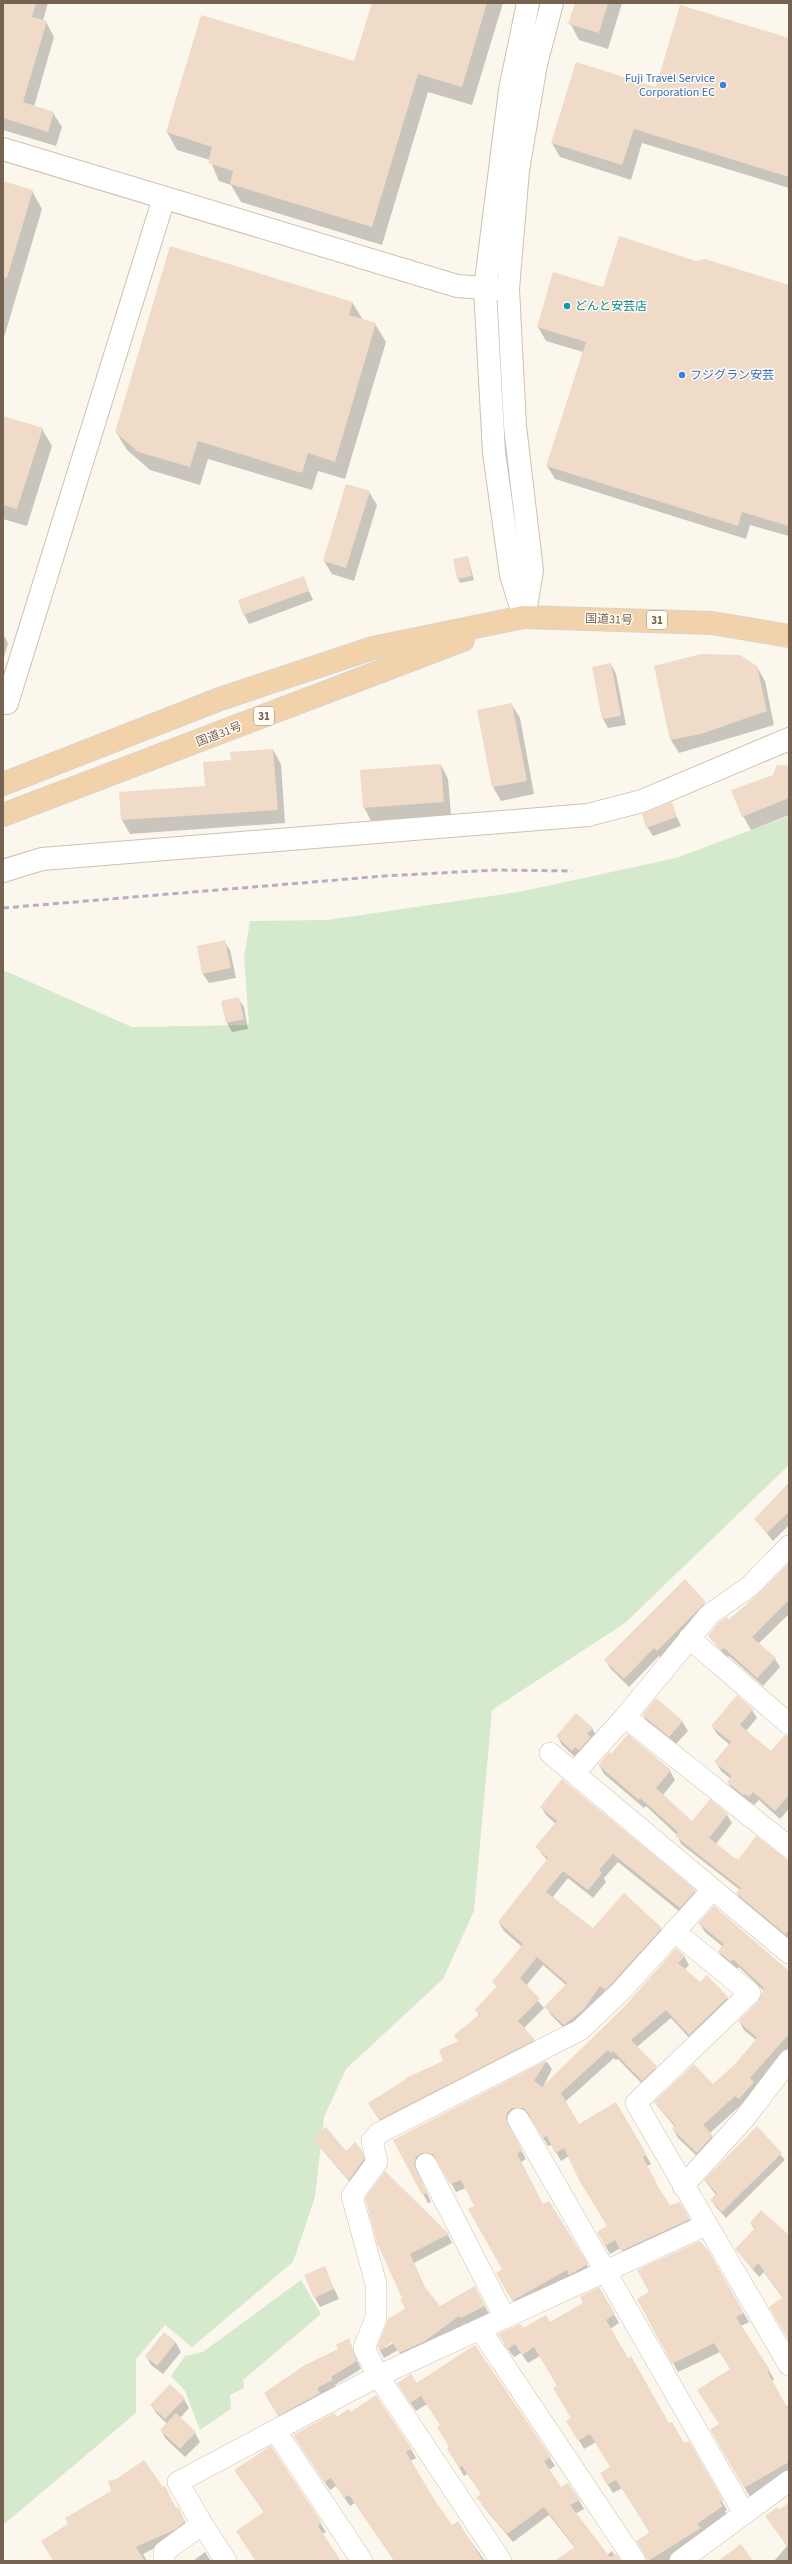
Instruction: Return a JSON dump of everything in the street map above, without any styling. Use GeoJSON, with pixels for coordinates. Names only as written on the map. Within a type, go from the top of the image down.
{"type":"FeatureCollection","features":[{"type":"Feature","properties":{"kind":"highway","name":"国道31号"},"geometry":{"type":"LineString","coordinates":[[3,784],[220,699],[373,648],[524,617],[712,623],[789,636]]}},
{"type":"Feature","properties":{"kind":"highway","name":"国道31号"},"geometry":{"type":"LineString","coordinates":[[3,815],[524,617]]}},
{"type":"Feature","properties":{"kind":"street"},"geometry":{"type":"LineString","coordinates":[[524,617],[511,575],[494,452],[485,289],[510,90],[528,3]]}},
{"type":"Feature","properties":{"kind":"street"},"geometry":{"type":"LineString","coordinates":[[524,617],[532,571],[515,426],[508,289],[518,170],[536,64],[552,3]]}},
{"type":"Feature","properties":{"kind":"street"},"geometry":{"type":"LineString","coordinates":[[3,149],[457,286],[485,289],[508,289]]}},
{"type":"Feature","properties":{"kind":"street"},"geometry":{"type":"LineString","coordinates":[[8,703],[164,198]]}},
{"type":"Feature","properties":{"kind":"street"},"geometry":{"type":"LineString","coordinates":[[3,871],[42,859],[588,815],[642,801],[789,739]]}},
{"type":"Feature","properties":{"kind":"street"},"geometry":{"type":"LineString","coordinates":[[574,1773],[625,1716],[709,1615],[750,1586],[789,1546]]}},
{"type":"Feature","properties":{"kind":"street"},"geometry":{"type":"LineString","coordinates":[[689,1638],[789,1724]]}},
{"type":"Feature","properties":{"kind":"street"},"geometry":{"type":"LineString","coordinates":[[625,1716],[789,1847]]}},
{"type":"Feature","properties":{"kind":"street"},"geometry":{"type":"LineString","coordinates":[[550,1753],[789,1953]]}},
{"type":"Feature","properties":{"kind":"street"},"geometry":{"type":"LineString","coordinates":[[501,2561],[378,2376],[364,2348],[376,2318],[376,2284],[352,2196],[377,2162],[372,2141],[379,2133],[580,2030],[621,1991],[674,1930],[713,1889]]}},
{"type":"Feature","properties":{"kind":"street"},"geometry":{"type":"LineString","coordinates":[[674,1930],[750,1993],[636,2103],[683,2186],[789,2365]]}},
{"type":"Feature","properties":{"kind":"street"},"geometry":{"type":"LineString","coordinates":[[683,2186],[744,2119],[782,2083],[789,2060]]}},
{"type":"Feature","properties":{"kind":"street"},"geometry":{"type":"LineString","coordinates":[[518,2119],[744,2514]]}},
{"type":"Feature","properties":{"kind":"street"},"geometry":{"type":"LineString","coordinates":[[426,2164],[506,2318]]}},
{"type":"Feature","properties":{"kind":"street"},"geometry":{"type":"LineString","coordinates":[[226,2561],[202,2524],[178,2482],[378,2376],[706,2225]]}},
{"type":"Feature","properties":{"kind":"street"},"geometry":{"type":"LineString","coordinates":[[480,2329],[635,2561]]}},
{"type":"Feature","properties":{"kind":"street"},"geometry":{"type":"LineString","coordinates":[[275,2430],[362,2561]]}},
{"type":"Feature","properties":{"kind":"street"},"geometry":{"type":"LineString","coordinates":[[680,2561],[789,2481]]}},
{"type":"Feature","properties":{"kind":"street"},"geometry":{"type":"LineString","coordinates":[[164,2561],[164,2552],[202,2524]]}},
{"type":"Feature","properties":{"kind":"green space"},"geometry":{"type":"Polygon","coordinates":[[[789,816],[789,1465],[625,1623],[492,1710],[474,1911],[443,1979],[346,2069],[324,2117],[315,2197],[293,2262],[192,2347],[165,2325],[136,2359],[136,2413],[3,2525],[3,970],[132,1027],[249,1025],[244,957],[250,921],[327,920],[519,892],[676,858],[789,816]]]}},
{"type":"Feature","properties":{"kind":"green space"},"geometry":{"type":"Polygon","coordinates":[[[301,2280],[321,2314],[243,2380],[244,2388],[230,2395],[231,2409],[200,2430],[185,2391],[171,2376],[185,2356],[203,2352],[301,2280]]]}},
{"type":"Feature","properties":{"kind":"building"},"geometry":{"type":"Polygon","coordinates":[[[3,3],[36,3],[32,17],[47,21],[23,102],[54,112],[48,132],[3,118],[3,3]]]}},
{"type":"Feature","properties":{"kind":"building"},"geometry":{"type":"Polygon","coordinates":[[[372,3],[487,3],[462,87],[418,74],[372,227],[230,184],[233,171],[208,163],[212,147],[166,132],[201,15],[354,61],[372,3]]]}},
{"type":"Feature","properties":{"kind":"building"},"geometry":{"type":"Polygon","coordinates":[[[575,3],[608,3],[599,33],[568,24],[575,3]]]}},
{"type":"Feature","properties":{"kind":"building","name":"Fuji Travel Service Corporation EC"},"geometry":{"type":"Polygon","coordinates":[[[680,5],[789,38],[789,177],[634,129],[622,165],[551,143],[576,62],[656,87],[680,5]]]}},
{"type":"Feature","properties":{"kind":"building"},"geometry":{"type":"Polygon","coordinates":[[[3,181],[33,190],[7,278],[3,278],[3,181]]]}},
{"type":"Feature","properties":{"kind":"building","name":"フジグラン安芸"},"geometry":{"type":"Polygon","coordinates":[[[619,236],[696,261],[705,259],[789,285],[789,526],[742,512],[738,526],[546,466],[586,342],[537,327],[553,272],[603,287],[619,236]]]}},
{"type":"Feature","properties":{"kind":"building"},"geometry":{"type":"Polygon","coordinates":[[[170,246],[353,302],[349,315],[376,323],[335,462],[308,453],[302,473],[198,441],[190,467],[138,452],[115,432],[170,246]]]}},
{"type":"Feature","properties":{"kind":"building"},"geometry":{"type":"Polygon","coordinates":[[[3,416],[43,428],[17,509],[3,505],[3,416]]]}},
{"type":"Feature","properties":{"kind":"building"},"geometry":{"type":"Polygon","coordinates":[[[346,484],[370,491],[346,568],[323,561],[346,484]]]}},
{"type":"Feature","properties":{"kind":"building"},"geometry":{"type":"Polygon","coordinates":[[[468,556],[472,576],[457,579],[453,559],[468,556]]]}},
{"type":"Feature","properties":{"kind":"building"},"geometry":{"type":"Polygon","coordinates":[[[304,576],[309,591],[243,615],[238,600],[304,576]]]}},
{"type":"Feature","properties":{"kind":"building"},"geometry":{"type":"Polygon","coordinates":[[[701,654],[740,655],[757,666],[767,711],[701,734],[670,740],[654,666],[701,654]]]}},
{"type":"Feature","properties":{"kind":"building"},"geometry":{"type":"Polygon","coordinates":[[[611,663],[621,716],[602,719],[592,667],[611,663]]]}},
{"type":"Feature","properties":{"kind":"building"},"geometry":{"type":"Polygon","coordinates":[[[512,703],[527,781],[492,787],[477,710],[512,703]]]}},
{"type":"Feature","properties":{"kind":"building"},"geometry":{"type":"Polygon","coordinates":[[[273,749],[278,810],[121,820],[119,792],[205,786],[203,762],[231,760],[230,752],[273,749]]]}},
{"type":"Feature","properties":{"kind":"building"},"geometry":{"type":"Polygon","coordinates":[[[441,764],[444,802],[363,808],[360,770],[441,764]]]}},
{"type":"Feature","properties":{"kind":"building"},"geometry":{"type":"Polygon","coordinates":[[[777,765],[789,766],[789,798],[742,817],[731,790],[773,775],[777,765]]]}},
{"type":"Feature","properties":{"kind":"building"},"geometry":{"type":"Polygon","coordinates":[[[672,802],[677,817],[646,828],[642,814],[672,802]]]}},
{"type":"Feature","properties":{"kind":"building"},"geometry":{"type":"Polygon","coordinates":[[[225,940],[231,968],[202,974],[197,946],[225,940]]]}},
{"type":"Feature","properties":{"kind":"building"},"geometry":{"type":"Polygon","coordinates":[[[239,997],[244,1019],[226,1023],[221,1001],[239,997]]]}},
{"type":"Feature","properties":{"kind":"building"},"geometry":{"type":"Polygon","coordinates":[[[789,1484],[789,1512],[767,1533],[754,1519],[789,1484]]]}},
{"type":"Feature","properties":{"kind":"building"},"geometry":{"type":"Polygon","coordinates":[[[789,1563],[789,1600],[752,1637],[776,1658],[757,1678],[724,1648],[721,1650],[708,1636],[717,1624],[727,1617],[729,1620],[789,1563]]]}},
{"type":"Feature","properties":{"kind":"building"},"geometry":{"type":"Polygon","coordinates":[[[685,1579],[706,1602],[657,1651],[654,1648],[624,1679],[604,1660],[685,1579]]]}},
{"type":"Feature","properties":{"kind":"building"},"geometry":{"type":"Polygon","coordinates":[[[737,1695],[753,1709],[740,1725],[771,1751],[785,1735],[789,1736],[789,1795],[775,1811],[753,1792],[749,1797],[745,1794],[743,1795],[727,1782],[732,1776],[714,1762],[731,1742],[711,1726],[737,1695]]]}},
{"type":"Feature","properties":{"kind":"building"},"geometry":{"type":"Polygon","coordinates":[[[656,1698],[683,1721],[669,1737],[642,1715],[656,1698]]]}},
{"type":"Feature","properties":{"kind":"building"},"geometry":{"type":"Polygon","coordinates":[[[576,1713],[593,1728],[587,1734],[591,1737],[579,1750],[575,1747],[572,1751],[556,1736],[576,1713]]]}},
{"type":"Feature","properties":{"kind":"building"},"geometry":{"type":"Polygon","coordinates":[[[628,1734],[671,1770],[656,1788],[692,1821],[710,1799],[728,1814],[709,1838],[735,1858],[739,1859],[756,1836],[789,1861],[789,1930],[785,1934],[736,1893],[741,1888],[675,1836],[678,1832],[640,1798],[639,1800],[598,1765],[609,1752],[611,1754],[628,1734]]]}},
{"type":"Feature","properties":{"kind":"building"},"geometry":{"type":"Polygon","coordinates":[[[562,1779],[696,1890],[680,1908],[613,1854],[599,1870],[602,1873],[588,1890],[563,1871],[546,1892],[593,1928],[624,1893],[662,1928],[605,1990],[600,1986],[584,2009],[564,2025],[544,2007],[567,1983],[537,1957],[520,1978],[540,1999],[518,2021],[535,2040],[379,2120],[368,2103],[405,2080],[404,2079],[443,2061],[439,2050],[458,2041],[454,2035],[480,2014],[475,2010],[497,1986],[492,1982],[523,1944],[498,1922],[548,1858],[535,1847],[557,1821],[540,1807],[562,1779]]]}},
{"type":"Feature","properties":{"kind":"building"},"geometry":{"type":"Polygon","coordinates":[[[714,1906],[789,1971],[789,2034],[750,2078],[754,2082],[739,2099],[735,2096],[703,2125],[713,2135],[697,2153],[672,2129],[675,2125],[654,2102],[694,2064],[713,2084],[735,2064],[757,2038],[738,2021],[758,2002],[764,1988],[733,1959],[731,1962],[718,1951],[724,1944],[698,1923],[714,1906]]]}},
{"type":"Feature","properties":{"kind":"building"},"geometry":{"type":"Polygon","coordinates":[[[676,1948],[685,1956],[678,1963],[700,1982],[707,1975],[728,1997],[689,2035],[666,2010],[631,2040],[657,2066],[642,2081],[613,2051],[611,2053],[608,2050],[561,2093],[579,2124],[616,2102],[647,2155],[643,2157],[659,2188],[670,2205],[680,2202],[690,2219],[621,2251],[615,2240],[605,2246],[597,2232],[607,2226],[579,2180],[564,2148],[555,2153],[547,2136],[543,2138],[524,2108],[512,2108],[507,2113],[506,2119],[522,2150],[517,2154],[543,2204],[549,2201],[588,2264],[569,2275],[567,2270],[512,2301],[496,2273],[502,2269],[468,2209],[474,2206],[461,2180],[450,2184],[433,2154],[421,2153],[416,2157],[414,2164],[427,2193],[422,2195],[393,2140],[547,2060],[534,2081],[542,2087],[623,2008],[676,1948]]]}},
{"type":"Feature","properties":{"kind":"building"},"geometry":{"type":"Polygon","coordinates":[[[757,2126],[782,2153],[722,2212],[710,2200],[717,2193],[704,2180],[757,2126]]]}},
{"type":"Feature","properties":{"kind":"building"},"geometry":{"type":"Polygon","coordinates":[[[326,2127],[346,2151],[355,2142],[361,2149],[364,2159],[349,2180],[312,2139],[326,2127]]]}},
{"type":"Feature","properties":{"kind":"building"},"geometry":{"type":"Polygon","coordinates":[[[385,2171],[449,2234],[410,2254],[424,2286],[440,2306],[475,2286],[485,2306],[461,2318],[459,2316],[425,2341],[399,2353],[392,2342],[381,2350],[377,2347],[388,2319],[406,2308],[400,2300],[402,2298],[377,2243],[365,2198],[385,2171]]]}},
{"type":"Feature","properties":{"kind":"building"},"geometry":{"type":"Polygon","coordinates":[[[761,2210],[789,2235],[789,2341],[769,2307],[783,2297],[758,2263],[753,2269],[735,2249],[755,2228],[750,2223],[761,2210]]]}},
{"type":"Feature","properties":{"kind":"building"},"geometry":{"type":"Polygon","coordinates":[[[700,2241],[708,2250],[744,2313],[736,2317],[770,2370],[767,2371],[789,2411],[789,2462],[744,2488],[710,2429],[719,2424],[697,2390],[730,2369],[714,2343],[672,2364],[637,2299],[649,2292],[637,2270],[700,2241]]]}},
{"type":"Feature","properties":{"kind":"building"},"geometry":{"type":"Polygon","coordinates":[[[325,2266],[334,2289],[314,2298],[304,2275],[325,2266]]]}},
{"type":"Feature","properties":{"kind":"building"},"geometry":{"type":"Polygon","coordinates":[[[599,2287],[615,2314],[606,2320],[628,2358],[631,2356],[669,2423],[672,2422],[684,2443],[689,2441],[723,2500],[720,2502],[723,2506],[697,2524],[701,2528],[648,2561],[636,2541],[650,2532],[616,2480],[607,2485],[600,2473],[610,2467],[590,2434],[578,2441],[566,2421],[571,2418],[553,2388],[557,2386],[534,2347],[522,2355],[515,2344],[508,2349],[498,2334],[520,2324],[523,2328],[546,2315],[550,2322],[583,2303],[580,2297],[581,2296],[599,2287]]]}},
{"type":"Feature","properties":{"kind":"building"},"geometry":{"type":"Polygon","coordinates":[[[164,2332],[176,2342],[157,2366],[145,2356],[164,2332]]]}},
{"type":"Feature","properties":{"kind":"building"},"geometry":{"type":"Polygon","coordinates":[[[349,2338],[357,2361],[331,2377],[333,2380],[317,2388],[320,2393],[278,2416],[264,2393],[305,2365],[338,2349],[336,2345],[349,2338]]]}},
{"type":"Feature","properties":{"kind":"building"},"geometry":{"type":"Polygon","coordinates":[[[475,2345],[551,2457],[544,2461],[561,2487],[568,2483],[580,2500],[570,2505],[610,2557],[616,2554],[621,2561],[554,2561],[575,2547],[544,2507],[507,2534],[476,2497],[481,2494],[462,2466],[459,2468],[447,2449],[449,2447],[437,2427],[440,2425],[421,2396],[410,2403],[397,2383],[411,2374],[417,2383],[475,2345]]]}},
{"type":"Feature","properties":{"kind":"building"},"geometry":{"type":"Polygon","coordinates":[[[170,2384],[185,2398],[165,2419],[150,2405],[170,2384]]]}},
{"type":"Feature","properties":{"kind":"building"},"geometry":{"type":"Polygon","coordinates":[[[376,2395],[412,2449],[406,2452],[434,2499],[452,2525],[458,2521],[483,2561],[394,2561],[349,2495],[344,2498],[331,2478],[324,2482],[293,2435],[334,2413],[337,2417],[348,2409],[351,2412],[376,2395]]]}},
{"type":"Feature","properties":{"kind":"building"},"geometry":{"type":"Polygon","coordinates":[[[176,2413],[196,2432],[180,2449],[160,2430],[176,2413]]]}},
{"type":"Feature","properties":{"kind":"building"},"geometry":{"type":"Polygon","coordinates":[[[271,2446],[322,2523],[318,2526],[341,2561],[256,2561],[236,2531],[264,2512],[234,2470],[271,2446]]]}},
{"type":"Feature","properties":{"kind":"building"},"geometry":{"type":"Polygon","coordinates":[[[144,2460],[163,2487],[165,2486],[176,2508],[178,2507],[185,2521],[176,2529],[136,2547],[145,2561],[53,2561],[41,2541],[68,2524],[65,2518],[111,2491],[108,2481],[116,2479],[144,2460]]]}},
{"type":"Feature","properties":{"kind":"building"},"geometry":{"type":"Polygon","coordinates":[[[789,2502],[789,2548],[765,2516],[777,2507],[779,2510],[789,2502]]]}},
{"type":"Feature","properties":{"kind":"building"},"geometry":{"type":"Polygon","coordinates":[[[741,2544],[753,2561],[718,2561],[741,2544]]]}},
{"type":"Feature","properties":{"kind":"railway"},"geometry":{"type":"LineString","coordinates":[[3,908],[384,876],[495,870],[572,871]]}},
{"type":"Feature","properties":{"kind":"place","name":"Fuji Travel Service Corporation EC"},"geometry":{"type":"Point","coordinates":[723,85]}},
{"type":"Feature","properties":{"kind":"place","name":"どんと安芸店"},"geometry":{"type":"Point","coordinates":[567,306]}},
{"type":"Feature","properties":{"kind":"place","name":"フジグラン安芸"},"geometry":{"type":"Point","coordinates":[682,375]}}]}
